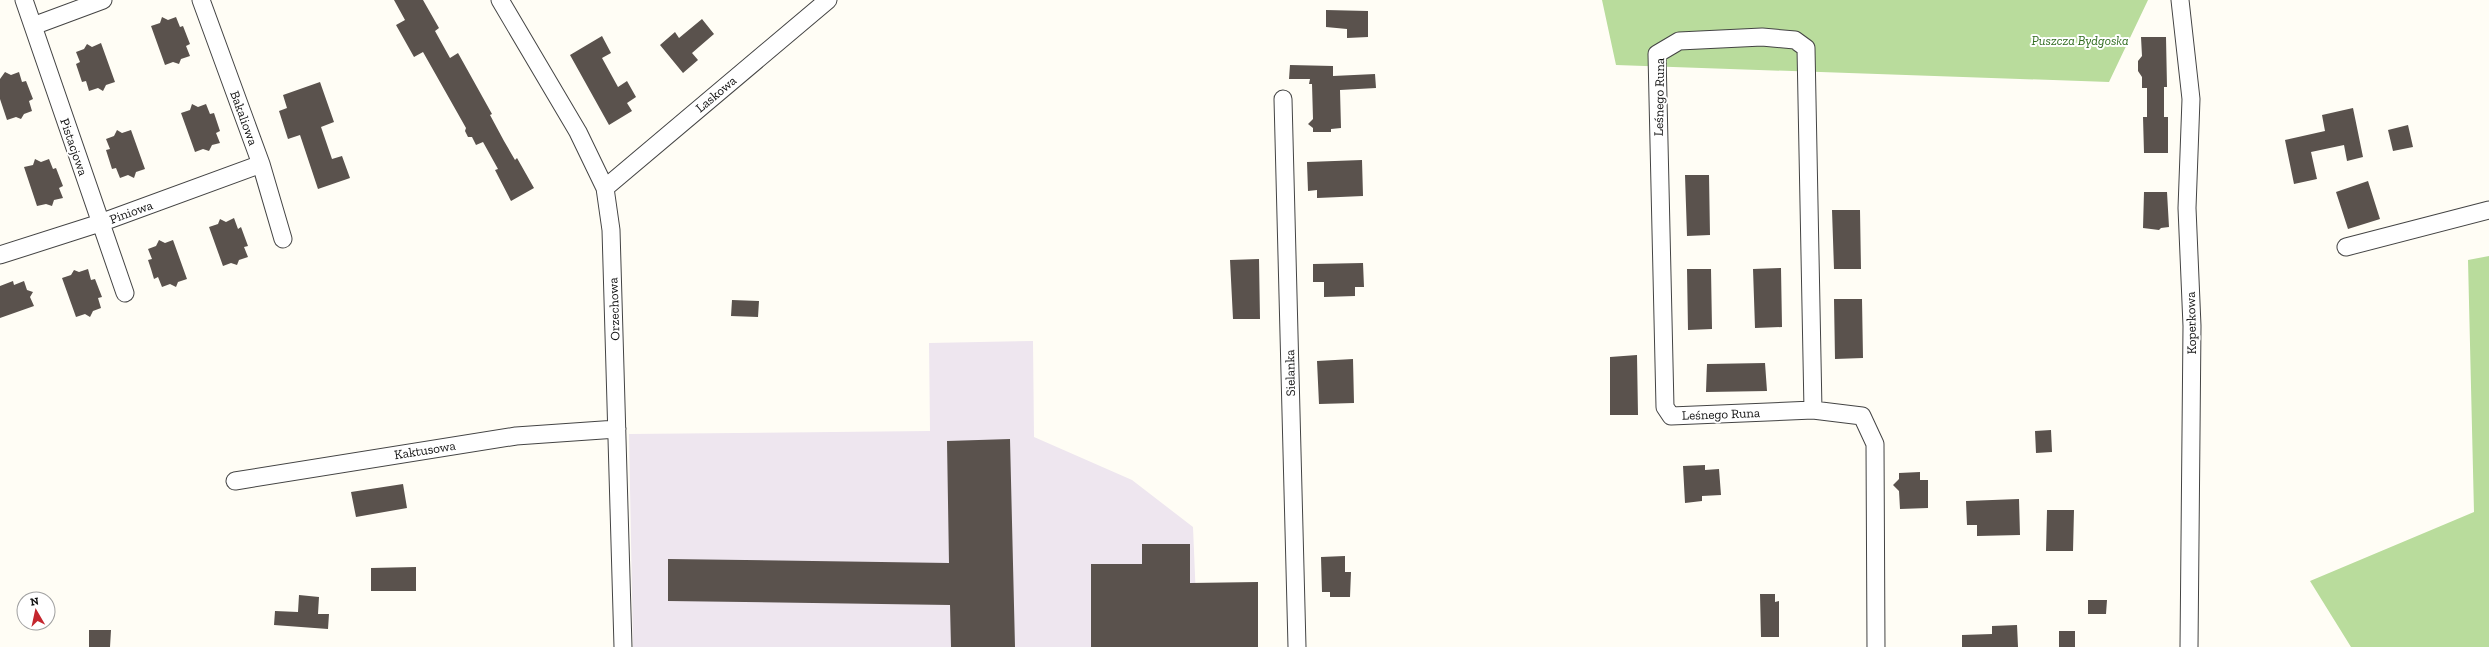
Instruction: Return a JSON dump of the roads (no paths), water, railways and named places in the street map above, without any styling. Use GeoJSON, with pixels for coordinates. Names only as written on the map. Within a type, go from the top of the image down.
{"type":"FeatureCollection","features":[{"type":"Feature","properties":{"kind":"street","name":"Pistacjowa"},"geometry":{"type":"LineString","coordinates":[[24,0],[125,293]]}},
{"type":"Feature","properties":{"kind":"street"},"geometry":{"type":"LineString","coordinates":[[33,26],[103,0]]}},
{"type":"Feature","properties":{"kind":"street","name":"Bakaliowa"},"geometry":{"type":"LineString","coordinates":[[201,0],[261,164],[283,239]]}},
{"type":"Feature","properties":{"kind":"street","name":"Orzechowa"},"geometry":{"type":"LineString","coordinates":[[500,0],[578,132],[604,188],[612,230],[623,647]]}},
{"type":"Feature","properties":{"kind":"street","name":"Laskowa"},"geometry":{"type":"LineString","coordinates":[[604,188],[828,0]]}},
{"type":"Feature","properties":{"kind":"street","name":"Koperkowa"},"geometry":{"type":"LineString","coordinates":[[2180,0],[2191,99],[2187,208],[2192,326],[2190,647]]}},
{"type":"Feature","properties":{"kind":"street","name":"Leśnego Runa"},"geometry":{"type":"LineString","coordinates":[[1813,410],[1806,48],[1795,40],[1762,37],[1679,41],[1657,54],[1665,407],[1670,416],[1813,410],[1862,416],[1875,444],[1876,647]]}},
{"type":"Feature","properties":{"kind":"street","name":"Sielanka"},"geometry":{"type":"LineString","coordinates":[[1283,99],[1297,647]]}},
{"type":"Feature","properties":{"kind":"street","name":"Piniowa"},"geometry":{"type":"LineString","coordinates":[[0,255],[100,223],[261,164]]}},
{"type":"Feature","properties":{"kind":"street"},"geometry":{"type":"LineString","coordinates":[[2346,247],[2489,210]]}},
{"type":"Feature","properties":{"kind":"street","name":"Kaktusowa"},"geometry":{"type":"LineString","coordinates":[[235,482],[516,436],[617,429]]}},
{"type":"Feature","properties":{"kind":"park label","name":"Puszcza Bydgoska"},"geometry":{"type":"Point","coordinates":[2080,40]}}]}
